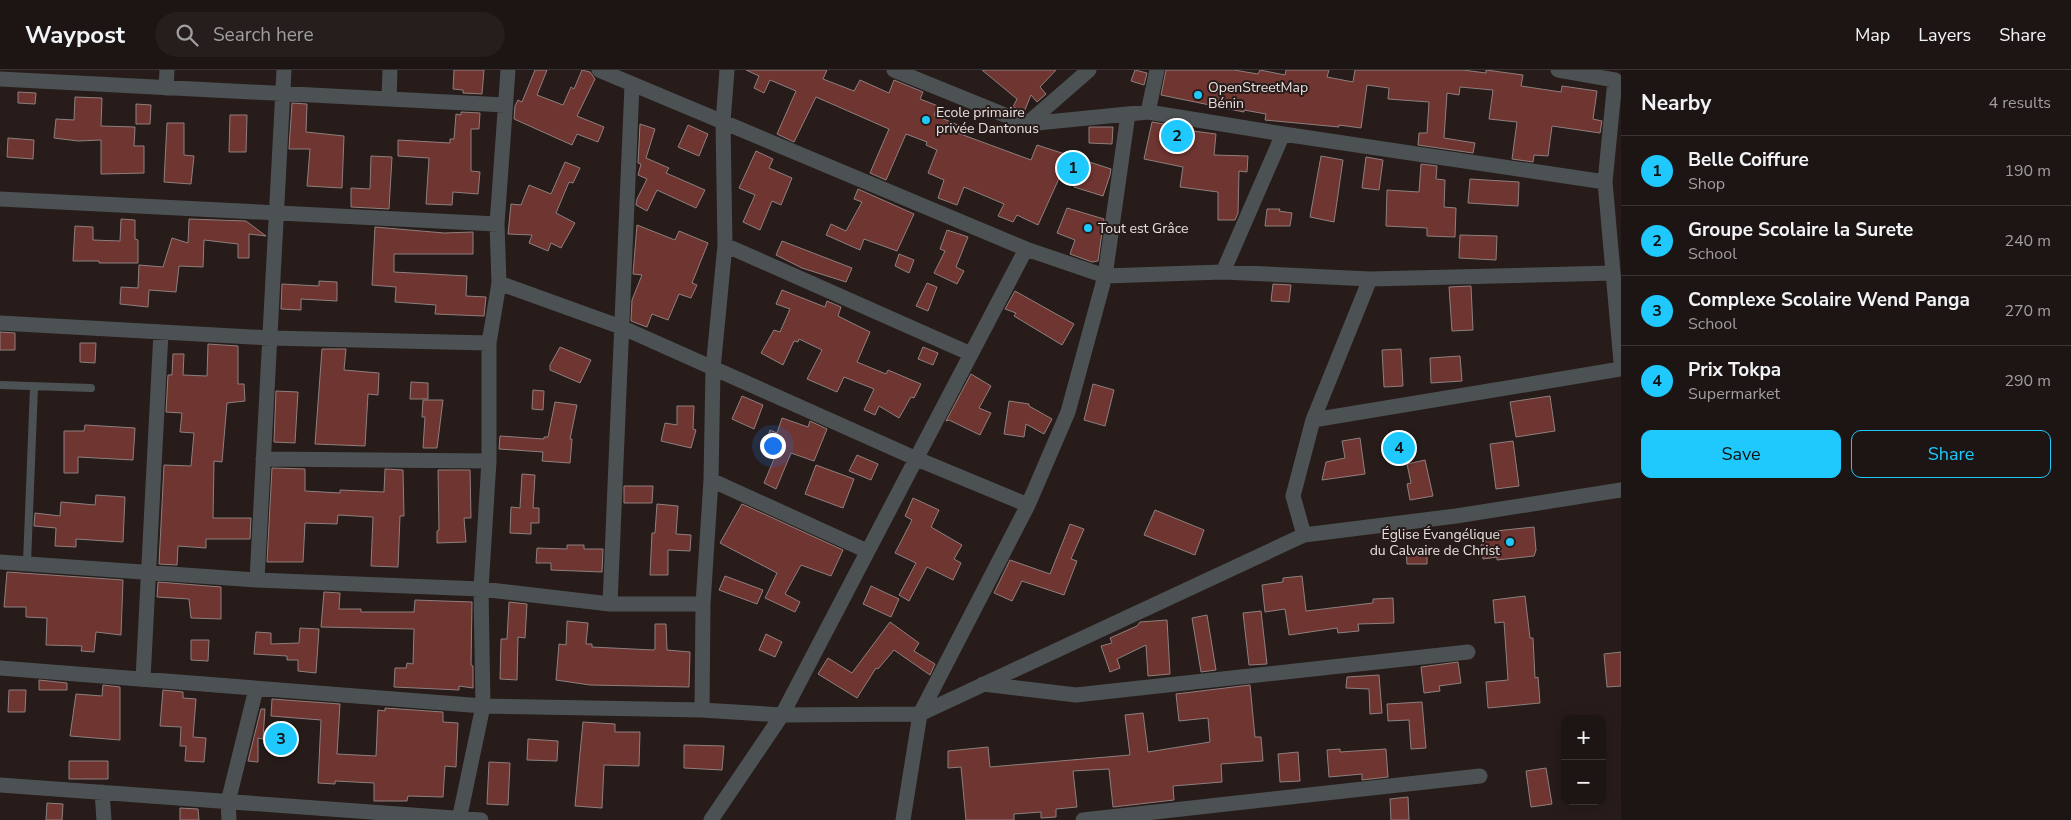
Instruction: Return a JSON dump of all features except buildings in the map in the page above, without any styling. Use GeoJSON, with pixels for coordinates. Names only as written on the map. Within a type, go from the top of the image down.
{"type":"FeatureCollection","features":[{"type":"Feature","properties":{"kind":"street"},"geometry":{"type":"LineString","coordinates":[[166,88],[167,70]]}},
{"type":"Feature","properties":{"kind":"street"},"geometry":{"type":"LineString","coordinates":[[257,580],[284,70]]}},
{"type":"Feature","properties":{"kind":"street"},"geometry":{"type":"LineString","coordinates":[[389,100],[390,70]]}},
{"type":"Feature","properties":{"kind":"street"},"geometry":{"type":"LineString","coordinates":[[459,819],[483,706],[481,589],[489,461],[489,343],[499,284],[497,224],[508,70]]}},
{"type":"Feature","properties":{"kind":"street"},"geometry":{"type":"LineString","coordinates":[[599,70],[1026,249],[1105,276],[1223,272],[1370,279],[1613,273]]}},
{"type":"Feature","properties":{"kind":"street"},"geometry":{"type":"LineString","coordinates":[[702,710],[703,604],[711,480],[713,369],[724,245],[723,122],[728,70]]}},
{"type":"Feature","properties":{"kind":"street"},"geometry":{"type":"LineString","coordinates":[[894,70],[1027,124],[1148,112],[1605,182]]}},
{"type":"Feature","properties":{"kind":"street"},"geometry":{"type":"LineString","coordinates":[[922,82],[933,70]]}},
{"type":"Feature","properties":{"kind":"street"},"geometry":{"type":"LineString","coordinates":[[1027,124],[1089,70]]}},
{"type":"Feature","properties":{"kind":"street"},"geometry":{"type":"LineString","coordinates":[[1148,112],[1157,70]]}},
{"type":"Feature","properties":{"kind":"street"},"geometry":{"type":"LineString","coordinates":[[1558,70],[1615,80],[1605,182],[1621,362]]}},
{"type":"Feature","properties":{"kind":"street"},"geometry":{"type":"LineString","coordinates":[[0,79],[38,75],[166,88],[505,105]]}},
{"type":"Feature","properties":{"kind":"street"},"geometry":{"type":"LineString","coordinates":[[610,604],[632,85]]}},
{"type":"Feature","properties":{"kind":"street"},"geometry":{"type":"LineString","coordinates":[[903,820],[920,714],[1028,505],[1068,412],[1105,276],[1128,114]]}},
{"type":"Feature","properties":{"kind":"street"},"geometry":{"type":"LineString","coordinates":[[1223,272],[1283,134]]}},
{"type":"Feature","properties":{"kind":"street"},"geometry":{"type":"LineString","coordinates":[[0,199],[497,224]]}},
{"type":"Feature","properties":{"kind":"street"},"geometry":{"type":"LineString","coordinates":[[724,245],[971,354]]}},
{"type":"Feature","properties":{"kind":"street"},"geometry":{"type":"LineString","coordinates":[[711,820],[782,715],[1026,249]]}},
{"type":"Feature","properties":{"kind":"street"},"geometry":{"type":"LineString","coordinates":[[1304,535],[1293,496],[1313,420],[1370,279]]}},
{"type":"Feature","properties":{"kind":"street"},"geometry":{"type":"LineString","coordinates":[[499,284],[621,327],[917,459],[1028,505]]}},
{"type":"Feature","properties":{"kind":"street"},"geometry":{"type":"LineString","coordinates":[[0,323],[270,338],[489,343]]}},
{"type":"Feature","properties":{"kind":"street"},"geometry":{"type":"LineString","coordinates":[[142,679],[161,332]]}},
{"type":"Feature","properties":{"kind":"street"},"geometry":{"type":"LineString","coordinates":[[1313,420],[1621,369]]}},
{"type":"Feature","properties":{"kind":"street"},"geometry":{"type":"LineString","coordinates":[[263,459],[489,461]]}},
{"type":"Feature","properties":{"kind":"street"},"geometry":{"type":"LineString","coordinates":[[711,480],[867,551]]}},
{"type":"Feature","properties":{"kind":"street"},"geometry":{"type":"LineString","coordinates":[[1,671],[142,679],[483,706],[702,710],[782,715],[920,714],[1304,535],[1456,516],[1621,490]]}},
{"type":"Feature","properties":{"kind":"street"},"geometry":{"type":"LineString","coordinates":[[0,562],[257,580],[481,589],[610,604],[703,604]]}},
{"type":"Feature","properties":{"kind":"street"},"geometry":{"type":"LineString","coordinates":[[982,684],[1076,696],[1468,652]]}},
{"type":"Feature","properties":{"kind":"street"},"geometry":{"type":"LineString","coordinates":[[229,820],[228,802],[256,689]]}},
{"type":"Feature","properties":{"kind":"street"},"geometry":{"type":"LineString","coordinates":[[1083,820],[1480,776]]}},
{"type":"Feature","properties":{"kind":"street"},"geometry":{"type":"LineString","coordinates":[[0,785],[481,820]]}},
{"type":"Feature","properties":{"kind":"street"},"geometry":{"type":"LineString","coordinates":[[102,792],[104,820]]}},
{"type":"Feature","properties":{"kind":"lane"},"geometry":{"type":"LineString","coordinates":[[0,386],[91,388]]}},
{"type":"Feature","properties":{"kind":"lane"},"geometry":{"type":"LineString","coordinates":[[27,564],[34,387]]}},
{"type":"Feature","properties":{"kind":"place","name":"OpenStreetMap Bénin"},"geometry":{"type":"Point","coordinates":[1198,95]}},
{"type":"Feature","properties":{"kind":"place","name":"Ecole primaire privée Dantonus"},"geometry":{"type":"Point","coordinates":[926,120]}},
{"type":"Feature","properties":{"kind":"place","name":"Groupe Scolaire la Surete"},"geometry":{"type":"Point","coordinates":[1177,136]}},
{"type":"Feature","properties":{"kind":"place","name":"Belle Coiffure"},"geometry":{"type":"Point","coordinates":[1073,168]}},
{"type":"Feature","properties":{"kind":"place","name":"Tout est Grâce"},"geometry":{"type":"Point","coordinates":[1088,228]}},
{"type":"Feature","properties":{"kind":"place","name":"Prix Tokpa"},"geometry":{"type":"Point","coordinates":[1399,448]}},
{"type":"Feature","properties":{"kind":"place","name":"Église Évangélique du Calvaire de Christ"},"geometry":{"type":"Point","coordinates":[1510,542]}},
{"type":"Feature","properties":{"kind":"place","name":"Complexe Scolaire Wend Panga"},"geometry":{"type":"Point","coordinates":[281,739]}}]}
